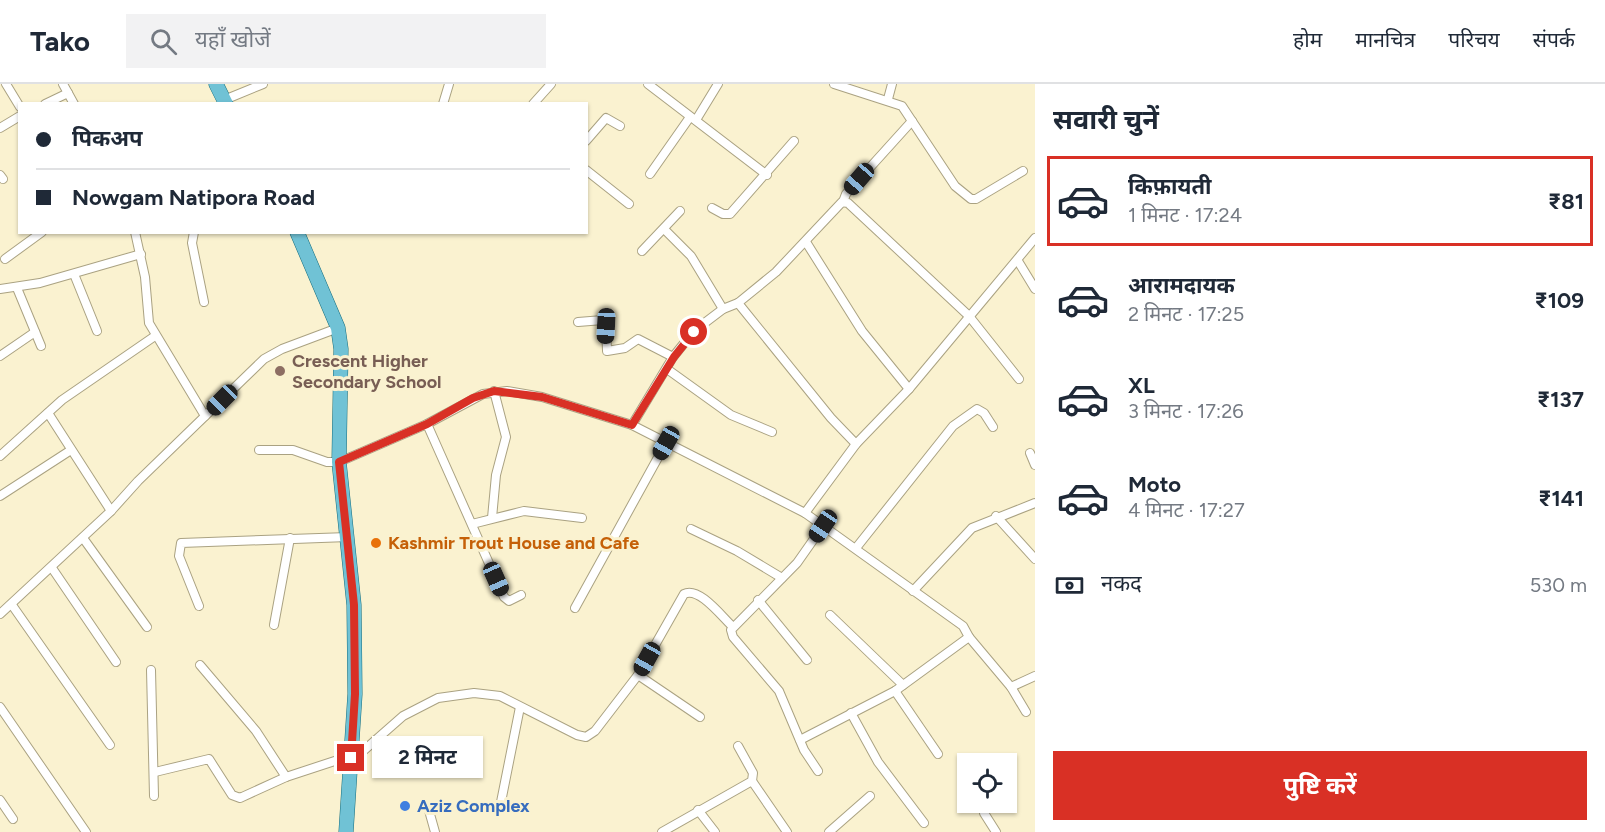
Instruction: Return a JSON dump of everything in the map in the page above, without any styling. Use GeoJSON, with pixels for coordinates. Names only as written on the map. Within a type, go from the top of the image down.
{"type":"FeatureCollection","features":[{"type":"Feature","properties":{"kind":"main road"},"geometry":{"type":"LineString","coordinates":[[216,84],[225,102]]}},
{"type":"Feature","properties":{"kind":"main road"},"geometry":{"type":"LineString","coordinates":[[298,234],[338,328],[341,349],[339,462],[354,605],[355,694],[346,832]]}},
{"type":"Feature","properties":{"kind":"street"},"geometry":{"type":"LineString","coordinates":[[6,84],[18,104]]}},
{"type":"Feature","properties":{"kind":"street"},"geometry":{"type":"LineString","coordinates":[[63,84],[73,102]]}},
{"type":"Feature","properties":{"kind":"street"},"geometry":{"type":"LineString","coordinates":[[225,102],[263,84]]}},
{"type":"Feature","properties":{"kind":"street"},"geometry":{"type":"LineString","coordinates":[[444,102],[448,84]]}},
{"type":"Feature","properties":{"kind":"street"},"geometry":{"type":"LineString","coordinates":[[535,102],[551,84]]}},
{"type":"Feature","properties":{"kind":"street"},"geometry":{"type":"LineString","coordinates":[[648,84],[767,175]]}},
{"type":"Feature","properties":{"kind":"street"},"geometry":{"type":"LineString","coordinates":[[650,174],[718,84]]}},
{"type":"Feature","properties":{"kind":"street"},"geometry":{"type":"LineString","coordinates":[[834,84],[888,99],[908,111],[912,121],[956,186],[971,200],[976,200],[1023,171]]}},
{"type":"Feature","properties":{"kind":"street"},"geometry":{"type":"LineString","coordinates":[[888,99],[892,84]]}},
{"type":"Feature","properties":{"kind":"street"},"geometry":{"type":"LineString","coordinates":[[49,102],[68,93]]}},
{"type":"Feature","properties":{"kind":"street"},"geometry":{"type":"LineString","coordinates":[[0,128],[18,117]]}},
{"type":"Feature","properties":{"kind":"street"},"geometry":{"type":"LineString","coordinates":[[588,139],[606,118],[620,126]]}},
{"type":"Feature","properties":{"kind":"street"},"geometry":{"type":"LineString","coordinates":[[632,425],[674,357],[694,332],[723,309],[738,303],[776,272],[843,202],[846,194],[912,121]]}},
{"type":"Feature","properties":{"kind":"street"},"geometry":{"type":"LineString","coordinates":[[712,208],[723,214],[730,214],[767,175],[794,141]]}},
{"type":"Feature","properties":{"kind":"street"},"geometry":{"type":"LineString","coordinates":[[588,172],[629,204]]}},
{"type":"Feature","properties":{"kind":"street"},"geometry":{"type":"LineString","coordinates":[[843,202],[848,203],[969,316],[1019,379]]}},
{"type":"Feature","properties":{"kind":"street"},"geometry":{"type":"LineString","coordinates":[[642,251],[680,211]]}},
{"type":"Feature","properties":{"kind":"street"},"geometry":{"type":"LineString","coordinates":[[664,229],[691,256],[723,309]]}},
{"type":"Feature","properties":{"kind":"street"},"geometry":{"type":"LineString","coordinates":[[5,259],[39,234]]}},
{"type":"Feature","properties":{"kind":"street"},"geometry":{"type":"LineString","coordinates":[[136,234],[146,277],[146,313],[156,336],[205,416]]}},
{"type":"Feature","properties":{"kind":"street"},"geometry":{"type":"LineString","coordinates":[[194,234],[192,243],[204,302]]}},
{"type":"Feature","properties":{"kind":"street"},"geometry":{"type":"LineString","coordinates":[[805,513],[856,444],[909,389],[1035,238]]}},
{"type":"Feature","properties":{"kind":"street"},"geometry":{"type":"LineString","coordinates":[[806,242],[861,331],[909,389]]}},
{"type":"Feature","properties":{"kind":"street"},"geometry":{"type":"LineString","coordinates":[[0,289],[17,288],[141,255]]}},
{"type":"Feature","properties":{"kind":"street"},"geometry":{"type":"LineString","coordinates":[[1018,261],[1035,289]]}},
{"type":"Feature","properties":{"kind":"street"},"geometry":{"type":"LineString","coordinates":[[74,274],[97,332]]}},
{"type":"Feature","properties":{"kind":"street"},"geometry":{"type":"LineString","coordinates":[[17,288],[41,346]]}},
{"type":"Feature","properties":{"kind":"street"},"geometry":{"type":"LineString","coordinates":[[738,303],[831,418],[856,444]]}},
{"type":"Feature","properties":{"kind":"street"},"geometry":{"type":"LineString","coordinates":[[578,322],[603,320],[606,326],[607,351],[625,348],[638,339],[674,357]]}},
{"type":"Feature","properties":{"kind":"street"},"geometry":{"type":"LineString","coordinates":[[0,614],[52,568],[264,359],[282,349],[338,328]]}},
{"type":"Feature","properties":{"kind":"street"},"geometry":{"type":"LineString","coordinates":[[0,356],[35,332]]}},
{"type":"Feature","properties":{"kind":"street"},"geometry":{"type":"LineString","coordinates":[[0,456],[79,387],[156,336]]}},
{"type":"Feature","properties":{"kind":"street"},"geometry":{"type":"LineString","coordinates":[[667,369],[731,415],[772,432]]}},
{"type":"Feature","properties":{"kind":"street"},"geometry":{"type":"LineString","coordinates":[[259,450],[293,450],[327,462],[339,462],[427,424],[473,398],[494,391],[542,397],[632,425],[805,513],[856,548],[963,626],[1011,687],[1026,712]]}},
{"type":"Feature","properties":{"kind":"street"},"geometry":{"type":"LineString","coordinates":[[492,518],[496,475],[506,437],[494,391]]}},
{"type":"Feature","properties":{"kind":"street"},"geometry":{"type":"LineString","coordinates":[[856,548],[953,426],[977,409],[984,413],[993,427]]}},
{"type":"Feature","properties":{"kind":"street"},"geometry":{"type":"LineString","coordinates":[[48,413],[111,511]]}},
{"type":"Feature","properties":{"kind":"street"},"geometry":{"type":"LineString","coordinates":[[427,424],[506,599],[509,601],[520,596]]}},
{"type":"Feature","properties":{"kind":"street"},"geometry":{"type":"LineString","coordinates":[[575,608],[666,443]]}},
{"type":"Feature","properties":{"kind":"street"},"geometry":{"type":"LineString","coordinates":[[0,496],[71,450]]}},
{"type":"Feature","properties":{"kind":"street"},"geometry":{"type":"LineString","coordinates":[[1030,453],[1035,465]]}},
{"type":"Feature","properties":{"kind":"street"},"geometry":{"type":"LineString","coordinates":[[913,591],[962,536],[996,516],[1035,503]]}},
{"type":"Feature","properties":{"kind":"street"},"geometry":{"type":"LineString","coordinates":[[472,524],[525,510],[582,518]]}},
{"type":"Feature","properties":{"kind":"street"},"geometry":{"type":"LineString","coordinates":[[996,516],[1035,559]]}},
{"type":"Feature","properties":{"kind":"street"},"geometry":{"type":"LineString","coordinates":[[818,771],[800,740],[785,701],[733,637],[733,627],[782,578],[823,526]]}},
{"type":"Feature","properties":{"kind":"street"},"geometry":{"type":"LineString","coordinates":[[692,529],[737,551],[782,578]]}},
{"type":"Feature","properties":{"kind":"street"},"geometry":{"type":"LineString","coordinates":[[199,606],[179,556],[181,543],[348,537]]}},
{"type":"Feature","properties":{"kind":"street"},"geometry":{"type":"LineString","coordinates":[[83,538],[147,627]]}},
{"type":"Feature","properties":{"kind":"street"},"geometry":{"type":"LineString","coordinates":[[274,625],[290,538]]}},
{"type":"Feature","properties":{"kind":"street"},"geometry":{"type":"LineString","coordinates":[[52,568],[116,662]]}},
{"type":"Feature","properties":{"kind":"street"},"geometry":{"type":"LineString","coordinates":[[155,772],[209,759],[231,795],[238,799],[286,777],[351,758],[376,741],[403,716],[438,698],[474,693],[491,694],[507,699],[586,737],[595,731],[638,675],[684,594],[688,591],[698,594],[733,627]]}},
{"type":"Feature","properties":{"kind":"street"},"geometry":{"type":"LineString","coordinates":[[758,600],[807,660]]}},
{"type":"Feature","properties":{"kind":"street"},"geometry":{"type":"LineString","coordinates":[[12,605],[110,745]]}},
{"type":"Feature","properties":{"kind":"street"},"geometry":{"type":"LineString","coordinates":[[830,615],[899,688],[938,754]]}},
{"type":"Feature","properties":{"kind":"street"},"geometry":{"type":"LineString","coordinates":[[800,740],[899,688],[969,636]]}},
{"type":"Feature","properties":{"kind":"street"},"geometry":{"type":"LineString","coordinates":[[200,665],[256,730],[286,777]]}},
{"type":"Feature","properties":{"kind":"street"},"geometry":{"type":"LineString","coordinates":[[151,670],[154,796]]}},
{"type":"Feature","properties":{"kind":"street"},"geometry":{"type":"LineString","coordinates":[[638,675],[700,717]]}},
{"type":"Feature","properties":{"kind":"street"},"geometry":{"type":"LineString","coordinates":[[1011,687],[1035,676]]}},
{"type":"Feature","properties":{"kind":"street"},"geometry":{"type":"LineString","coordinates":[[0,707],[86,832]]}},
{"type":"Feature","properties":{"kind":"street"},"geometry":{"type":"LineString","coordinates":[[501,802],[520,707]]}},
{"type":"Feature","properties":{"kind":"street"},"geometry":{"type":"LineString","coordinates":[[851,713],[878,762],[924,824]]}},
{"type":"Feature","properties":{"kind":"street"},"geometry":{"type":"LineString","coordinates":[[662,832],[752,781],[754,776],[738,746]]}},
{"type":"Feature","properties":{"kind":"street"},"geometry":{"type":"LineString","coordinates":[[752,781],[787,832]]}},
{"type":"Feature","properties":{"kind":"street"},"geometry":{"type":"LineString","coordinates":[[830,832],[870,796]]}},
{"type":"Feature","properties":{"kind":"street"},"geometry":{"type":"LineString","coordinates":[[0,800],[13,819]]}},
{"type":"Feature","properties":{"kind":"street"},"geometry":{"type":"LineString","coordinates":[[428,807],[435,832]]}},
{"type":"Feature","properties":{"kind":"street"},"geometry":{"type":"LineString","coordinates":[[699,810],[715,832]]}},
{"type":"Feature","properties":{"kind":"street"},"geometry":{"type":"LineString","coordinates":[[984,813],[996,832]]}},
{"type":"Feature","properties":{"kind":"place","name":"Crescent Higher Secondary School"},"geometry":{"type":"Point","coordinates":[280,371]}},
{"type":"Feature","properties":{"kind":"place","name":"Kashmir Trout House and Cafe"},"geometry":{"type":"Point","coordinates":[376,543]}},
{"type":"Feature","properties":{"kind":"place","name":"Aziz Complex"},"geometry":{"type":"Point","coordinates":[405,806]}},
{"type":"Feature","properties":{"kind":"route"},"geometry":{"type":"LineString","coordinates":[[351,758],[355,694],[354,605],[339,462],[427,424],[473,398],[494,391],[542,397],[632,425],[674,357],[694,332]]}}]}
